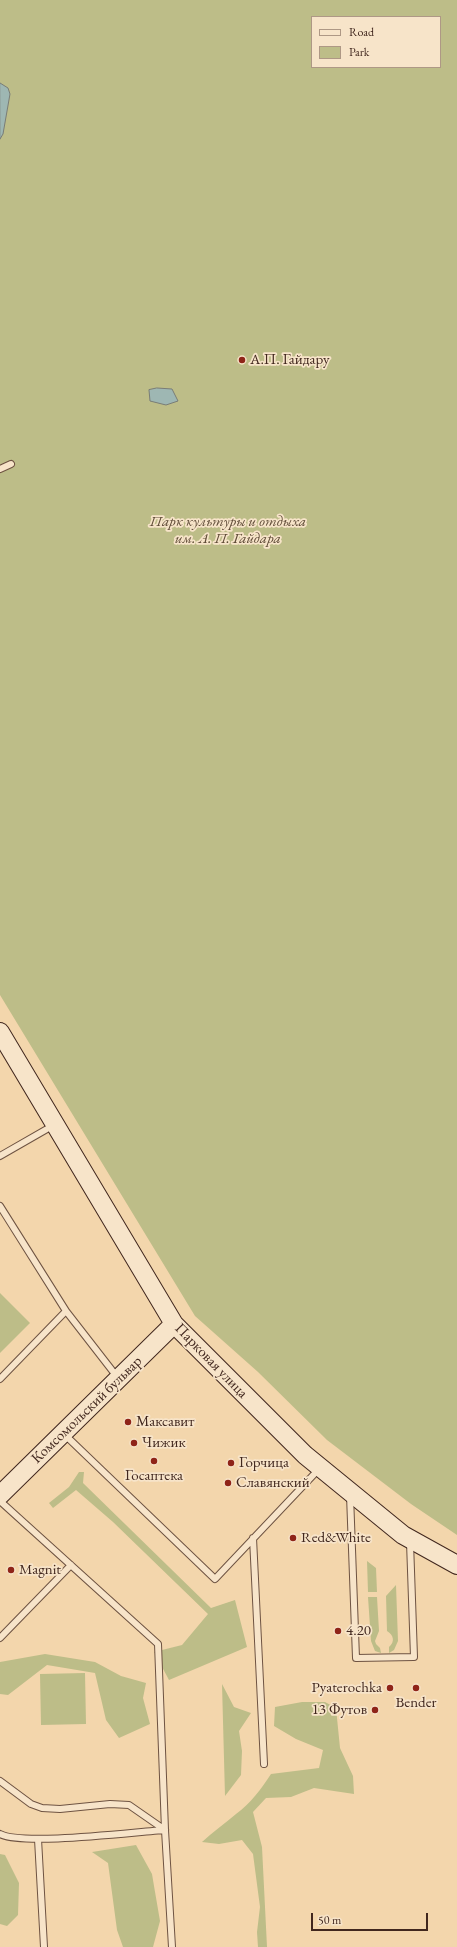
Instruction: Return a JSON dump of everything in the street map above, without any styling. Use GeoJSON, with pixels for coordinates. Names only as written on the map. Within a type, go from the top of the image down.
{"type":"FeatureCollection","features":[{"type":"Feature","properties":{"kind":"street","name":"Парковая улица"},"geometry":{"type":"LineString","coordinates":[[0,1032],[174,1324],[305,1455],[320,1468],[350,1493],[410,1538],[457,1565]]}},
{"type":"Feature","properties":{"kind":"street","name":"Комсомольский бульвар"},"geometry":{"type":"LineString","coordinates":[[0,1495],[119,1380],[174,1324]]}},
{"type":"Feature","properties":{"kind":"lane"},"geometry":{"type":"LineString","coordinates":[[0,469],[11,464]]}},
{"type":"Feature","properties":{"kind":"lane"},"geometry":{"type":"LineString","coordinates":[[0,1156],[56,1124]]}},
{"type":"Feature","properties":{"kind":"lane"},"geometry":{"type":"LineString","coordinates":[[0,1206],[66,1312],[119,1380]]}},
{"type":"Feature","properties":{"kind":"lane"},"geometry":{"type":"LineString","coordinates":[[0,1379],[66,1312]]}},
{"type":"Feature","properties":{"kind":"lane"},"geometry":{"type":"LineString","coordinates":[[64,1434],[215,1579],[320,1468]]}},
{"type":"Feature","properties":{"kind":"lane"},"geometry":{"type":"LineString","coordinates":[[350,1493],[356,1658],[414,1657],[410,1538]]}},
{"type":"Feature","properties":{"kind":"lane"},"geometry":{"type":"LineString","coordinates":[[0,1501],[158,1644],[165,1830],[172,1947]]}},
{"type":"Feature","properties":{"kind":"lane"},"geometry":{"type":"LineString","coordinates":[[253,1538],[264,1764]]}},
{"type":"Feature","properties":{"kind":"lane"},"geometry":{"type":"LineString","coordinates":[[0,1638],[71,1565]]}},
{"type":"Feature","properties":{"kind":"lane"},"geometry":{"type":"LineString","coordinates":[[0,1782],[31,1804],[42,1808],[60,1809],[110,1804],[129,1805],[165,1830]]}},
{"type":"Feature","properties":{"kind":"lane"},"geometry":{"type":"LineString","coordinates":[[0,1834],[6,1838],[38,1839],[165,1830]]}},
{"type":"Feature","properties":{"kind":"lane"},"geometry":{"type":"LineString","coordinates":[[38,1839],[44,1947]]}},
{"type":"Feature","properties":{"kind":"green space","name":"Парк культуры и отдыха им. А. П. Гайдара"},"geometry":{"type":"Polygon","coordinates":[[[0,0],[457,0],[457,1535],[411,1504],[327,1440],[258,1372],[195,1316],[0,995],[0,0]]]}},
{"type":"Feature","properties":{"kind":"green space"},"geometry":{"type":"Polygon","coordinates":[[[0,1293],[30,1323],[0,1353],[0,1293]]]}},
{"type":"Feature","properties":{"kind":"green space"},"geometry":{"type":"Polygon","coordinates":[[[79,1472],[84,1472],[83,1483],[211,1608],[235,1600],[247,1647],[169,1680],[154,1652],[182,1645],[208,1614],[113,1522],[76,1490],[53,1508],[49,1503],[69,1487],[79,1472]]]}},
{"type":"Feature","properties":{"kind":"green space"},"geometry":{"type":"Polygon","coordinates":[[[367,1561],[376,1568],[377,1592],[368,1592],[367,1561]]]}},
{"type":"Feature","properties":{"kind":"green space"},"geometry":{"type":"Polygon","coordinates":[[[396,1585],[398,1641],[394,1650],[389,1653],[389,1647],[393,1639],[391,1634],[387,1631],[386,1596],[396,1585]]]}},
{"type":"Feature","properties":{"kind":"green space"},"geometry":{"type":"Polygon","coordinates":[[[368,1597],[377,1597],[379,1631],[375,1641],[380,1648],[381,1653],[375,1651],[371,1641],[368,1597]]]}},
{"type":"Feature","properties":{"kind":"green space"},"geometry":{"type":"Polygon","coordinates":[[[45,1654],[95,1662],[121,1676],[146,1683],[143,1698],[150,1724],[119,1738],[106,1720],[95,1673],[47,1665],[8,1695],[0,1694],[0,1662],[45,1654]]]}},
{"type":"Feature","properties":{"kind":"green space"},"geometry":{"type":"Polygon","coordinates":[[[85,1673],[86,1724],[41,1725],[40,1674],[85,1673]]]}},
{"type":"Feature","properties":{"kind":"green space"},"geometry":{"type":"Polygon","coordinates":[[[222,1684],[234,1707],[251,1713],[239,1731],[242,1751],[241,1775],[225,1796],[222,1684]]]}},
{"type":"Feature","properties":{"kind":"green space"},"geometry":{"type":"Polygon","coordinates":[[[302,1702],[325,1702],[336,1708],[340,1748],[353,1776],[354,1794],[314,1788],[291,1797],[266,1798],[253,1812],[262,1847],[267,1947],[258,1947],[257,1932],[260,1907],[253,1854],[242,1840],[219,1844],[202,1842],[246,1806],[271,1774],[319,1768],[323,1750],[296,1739],[274,1726],[275,1707],[302,1702]]]}},
{"type":"Feature","properties":{"kind":"green space"},"geometry":{"type":"Polygon","coordinates":[[[136,1845],[152,1874],[160,1921],[153,1947],[123,1947],[117,1930],[108,1863],[92,1852],[136,1845]]]}},
{"type":"Feature","properties":{"kind":"green space"},"geometry":{"type":"Polygon","coordinates":[[[0,1854],[5,1855],[19,1883],[18,1915],[7,1926],[0,1924],[0,1854]]]}},
{"type":"Feature","properties":{"kind":"water"},"geometry":{"type":"Polygon","coordinates":[[[0,83],[8,88],[10,94],[3,134],[0,139],[0,83]]]}},
{"type":"Feature","properties":{"kind":"water"},"geometry":{"type":"Polygon","coordinates":[[[157,388],[172,389],[178,401],[166,405],[150,401],[149,390],[157,388]]]}},
{"type":"Feature","properties":{"kind":"place","name":"А.П. Гайдару"},"geometry":{"type":"Point","coordinates":[242,360]}},
{"type":"Feature","properties":{"kind":"place","name":"Максавит"},"geometry":{"type":"Point","coordinates":[128,1422]}},
{"type":"Feature","properties":{"kind":"place","name":"Чижик"},"geometry":{"type":"Point","coordinates":[134,1443]}},
{"type":"Feature","properties":{"kind":"place","name":"Госаптека"},"geometry":{"type":"Point","coordinates":[154,1461]}},
{"type":"Feature","properties":{"kind":"place","name":"Горчица"},"geometry":{"type":"Point","coordinates":[231,1463]}},
{"type":"Feature","properties":{"kind":"place","name":"Славянский"},"geometry":{"type":"Point","coordinates":[228,1483]}},
{"type":"Feature","properties":{"kind":"place","name":"Red&White"},"geometry":{"type":"Point","coordinates":[293,1538]}},
{"type":"Feature","properties":{"kind":"place","name":"Magnit"},"geometry":{"type":"Point","coordinates":[11,1570]}},
{"type":"Feature","properties":{"kind":"place","name":"4.20"},"geometry":{"type":"Point","coordinates":[338,1631]}},
{"type":"Feature","properties":{"kind":"place","name":"Pyaterochka"},"geometry":{"type":"Point","coordinates":[390,1688]}},
{"type":"Feature","properties":{"kind":"place","name":"Bender"},"geometry":{"type":"Point","coordinates":[416,1688]}},
{"type":"Feature","properties":{"kind":"place","name":"13 Футов"},"geometry":{"type":"Point","coordinates":[375,1710]}}]}
